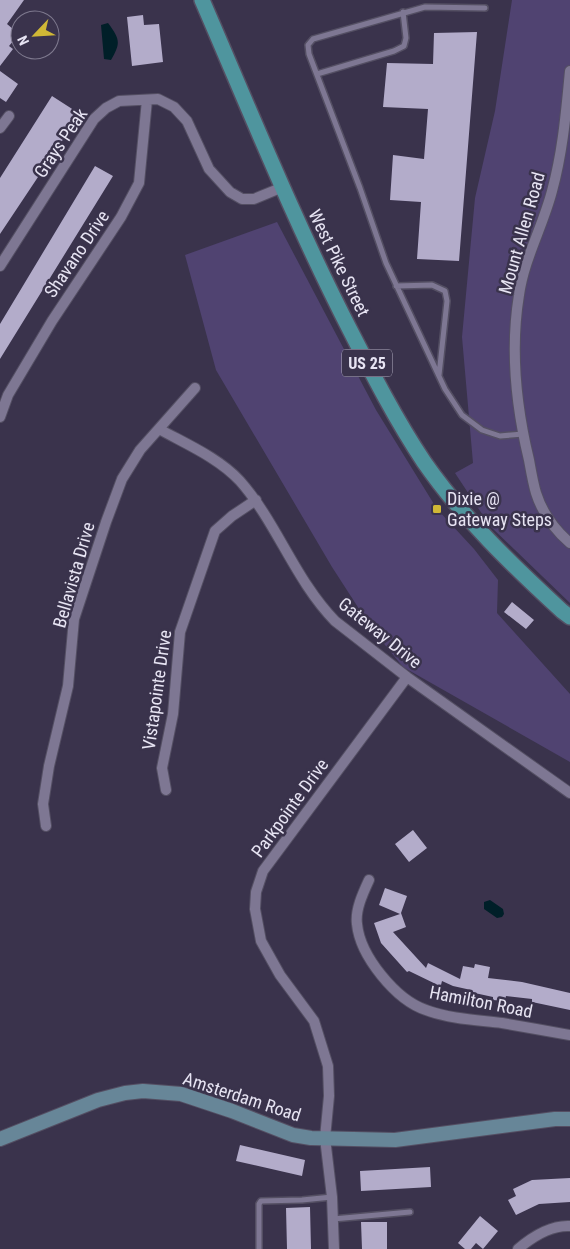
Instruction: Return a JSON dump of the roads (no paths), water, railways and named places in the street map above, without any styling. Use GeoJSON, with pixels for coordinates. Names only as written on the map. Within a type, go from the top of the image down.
{"type":"FeatureCollection","features":[{"type":"Feature","properties":{"kind":"main road","name":"West Pike Street"},"geometry":{"type":"LineString","coordinates":[[202,0],[318,267],[365,359],[424,461],[461,510],[507,560],[570,618]]}},
{"type":"Feature","properties":{"kind":"street","name":"Mount Allen Road"},"geometry":{"type":"LineString","coordinates":[[570,71],[564,136],[554,182],[523,273],[518,295],[516,325],[516,391],[536,494],[549,521],[570,543]]}},
{"type":"Feature","properties":{"kind":"street","name":"Grays Peak"},"geometry":{"type":"LineString","coordinates":[[0,266],[94,119],[106,108],[119,101],[158,99],[174,106],[187,122],[209,169],[230,192],[242,199],[254,199],[283,187]]}},
{"type":"Feature","properties":{"kind":"street","name":"Shavano Drive"},"geometry":{"type":"LineString","coordinates":[[0,416],[13,387],[52,321],[121,217],[139,183],[147,100]]}},
{"type":"Feature","properties":{"kind":"street"},"geometry":{"type":"LineString","coordinates":[[0,128],[9,116]]}},
{"type":"Feature","properties":{"kind":"street","name":"Bellavista Drive"},"geometry":{"type":"LineString","coordinates":[[46,826],[42,804],[68,686],[74,619],[100,539],[122,479],[140,450],[195,388]]}},
{"type":"Feature","properties":{"kind":"street","name":"Gateway Drive"},"geometry":{"type":"LineString","coordinates":[[159,429],[220,465],[238,479],[256,500],[308,587],[325,610],[348,632],[407,677],[570,793]]}},
{"type":"Feature","properties":{"kind":"street","name":"Vistapointe Drive"},"geometry":{"type":"LineString","coordinates":[[166,790],[162,768],[173,714],[180,632],[215,531],[232,516],[256,500]]}},
{"type":"Feature","properties":{"kind":"street","name":"Parkpointe Drive"},"geometry":{"type":"LineString","coordinates":[[334,1249],[332,1196],[325,1138],[329,1096],[328,1066],[314,1021],[280,976],[261,941],[255,909],[256,892],[263,872],[407,677]]}},
{"type":"Feature","properties":{"kind":"street","name":"Hamilton Road"},"geometry":{"type":"LineString","coordinates":[[369,880],[362,895],[356,922],[358,933],[374,967],[402,997],[426,1010],[469,1020],[570,1035]]}},
{"type":"Feature","properties":{"kind":"street","name":"Amsterdam Road"},"geometry":{"type":"LineString","coordinates":[[0,1139],[98,1100],[125,1093],[143,1091],[181,1094],[232,1111],[293,1135],[312,1138],[395,1140],[555,1119],[570,1119]]}},
{"type":"Feature","properties":{"kind":"street"},"geometry":{"type":"LineString","coordinates":[[518,1249],[526,1242],[554,1227],[570,1226]]}},
{"type":"Feature","properties":{"kind":"lane"},"geometry":{"type":"LineString","coordinates":[[484,8],[425,7],[313,39],[308,45],[309,54],[360,188],[386,263],[445,389],[462,415],[482,430],[500,436],[523,434]]}},
{"type":"Feature","properties":{"kind":"lane"},"geometry":{"type":"LineString","coordinates":[[317,74],[404,46],[406,38],[403,12]]}},
{"type":"Feature","properties":{"kind":"lane"},"geometry":{"type":"LineString","coordinates":[[396,286],[432,285],[445,291],[447,301],[438,375]]}},
{"type":"Feature","properties":{"kind":"lane"},"geometry":{"type":"LineString","coordinates":[[259,1249],[259,1204],[261,1201],[302,1200],[332,1196]]}},
{"type":"Feature","properties":{"kind":"lane"},"geometry":{"type":"LineString","coordinates":[[333,1219],[410,1212]]}},
{"type":"Feature","properties":{"kind":"water"},"geometry":{"type":"Polygon","coordinates":[[[108,23],[118,41],[111,60],[104,59],[101,25],[108,23]]]}},
{"type":"Feature","properties":{"kind":"water"},"geometry":{"type":"Polygon","coordinates":[[[490,900],[503,909],[504,914],[502,917],[497,918],[484,909],[484,902],[490,900]]]}},
{"type":"Feature","properties":{"kind":"place","name":"Dixie @ Gateway Steps"},"geometry":{"type":"Point","coordinates":[437,509]}}]}
